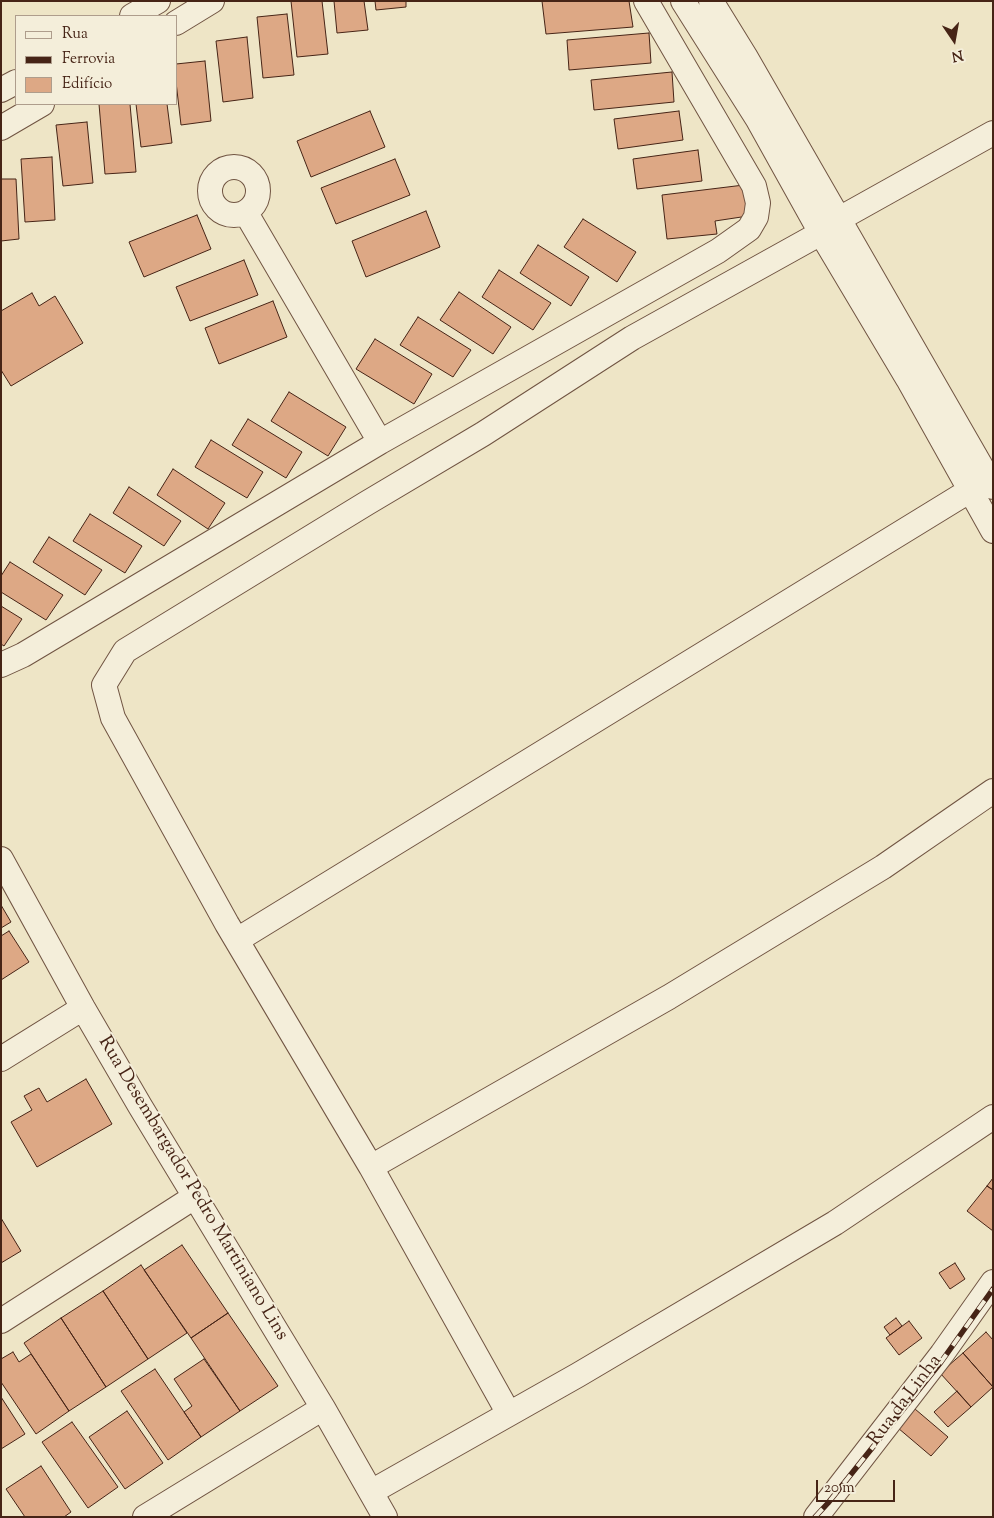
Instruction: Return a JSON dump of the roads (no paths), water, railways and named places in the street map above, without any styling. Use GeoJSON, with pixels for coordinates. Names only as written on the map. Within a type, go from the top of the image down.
{"type":"FeatureCollection","features":[{"type":"Feature","properties":{"kind":"street"},"geometry":{"type":"LineString","coordinates":[[134,15],[158,1]]}},
{"type":"Feature","properties":{"kind":"street"},"geometry":{"type":"LineString","coordinates":[[178,22],[212,1]]}},
{"type":"Feature","properties":{"kind":"street"},"geometry":{"type":"LineString","coordinates":[[1,665],[23,656],[380,442],[718,251],[743,234],[754,222],[758,203],[754,186],[646,1]]}},
{"type":"Feature","properties":{"kind":"street"},"geometry":{"type":"LineString","coordinates":[[683,1],[757,118],[830,226]]}},
{"type":"Feature","properties":{"kind":"street"},"geometry":{"type":"LineString","coordinates":[[711,1],[745,56],[908,379],[986,485],[993,531]]}},
{"type":"Feature","properties":{"kind":"street"},"geometry":{"type":"LineString","coordinates":[[1,90],[15,83]]}},
{"type":"Feature","properties":{"kind":"street"},"geometry":{"type":"LineString","coordinates":[[1,128],[40,105]]}},
{"type":"Feature","properties":{"kind":"street"},"geometry":{"type":"LineString","coordinates":[[510,1414],[371,1167],[237,940],[113,718],[104,685],[125,651],[483,434],[632,338],[993,133]]}},
{"type":"Feature","properties":{"kind":"street"},"geometry":{"type":"LineString","coordinates":[[246,212],[380,442]]}},
{"type":"Feature","properties":{"kind":"street"},"geometry":{"type":"LineString","coordinates":[[237,940],[986,485]]}},
{"type":"Feature","properties":{"kind":"street"},"geometry":{"type":"LineString","coordinates":[[371,1167],[668,997],[883,867],[993,792]]}},
{"type":"Feature","properties":{"kind":"street","name":"Rua Desembargador Pedro Martiniano Lins"},"geometry":{"type":"LineString","coordinates":[[1,859],[83,1008],[140,1106],[323,1408],[385,1517]]}},
{"type":"Feature","properties":{"kind":"street"},"geometry":{"type":"LineString","coordinates":[[1,1059],[83,1008]]}},
{"type":"Feature","properties":{"kind":"street"},"geometry":{"type":"LineString","coordinates":[[371,1492],[578,1375],[836,1223],[993,1117]]}},
{"type":"Feature","properties":{"kind":"street"},"geometry":{"type":"LineString","coordinates":[[1,1321],[196,1196]]}},
{"type":"Feature","properties":{"kind":"street","name":"Rua da Linha"},"geometry":{"type":"LineString","coordinates":[[816,1517],[942,1354],[993,1282]]}},
{"type":"Feature","properties":{"kind":"street"},"geometry":{"type":"LineString","coordinates":[[145,1517],[323,1408]]}},
{"type":"Feature","properties":{"kind":"railway"},"geometry":{"type":"LineString","coordinates":[[815,1517],[941,1362],[993,1289]]}}]}
